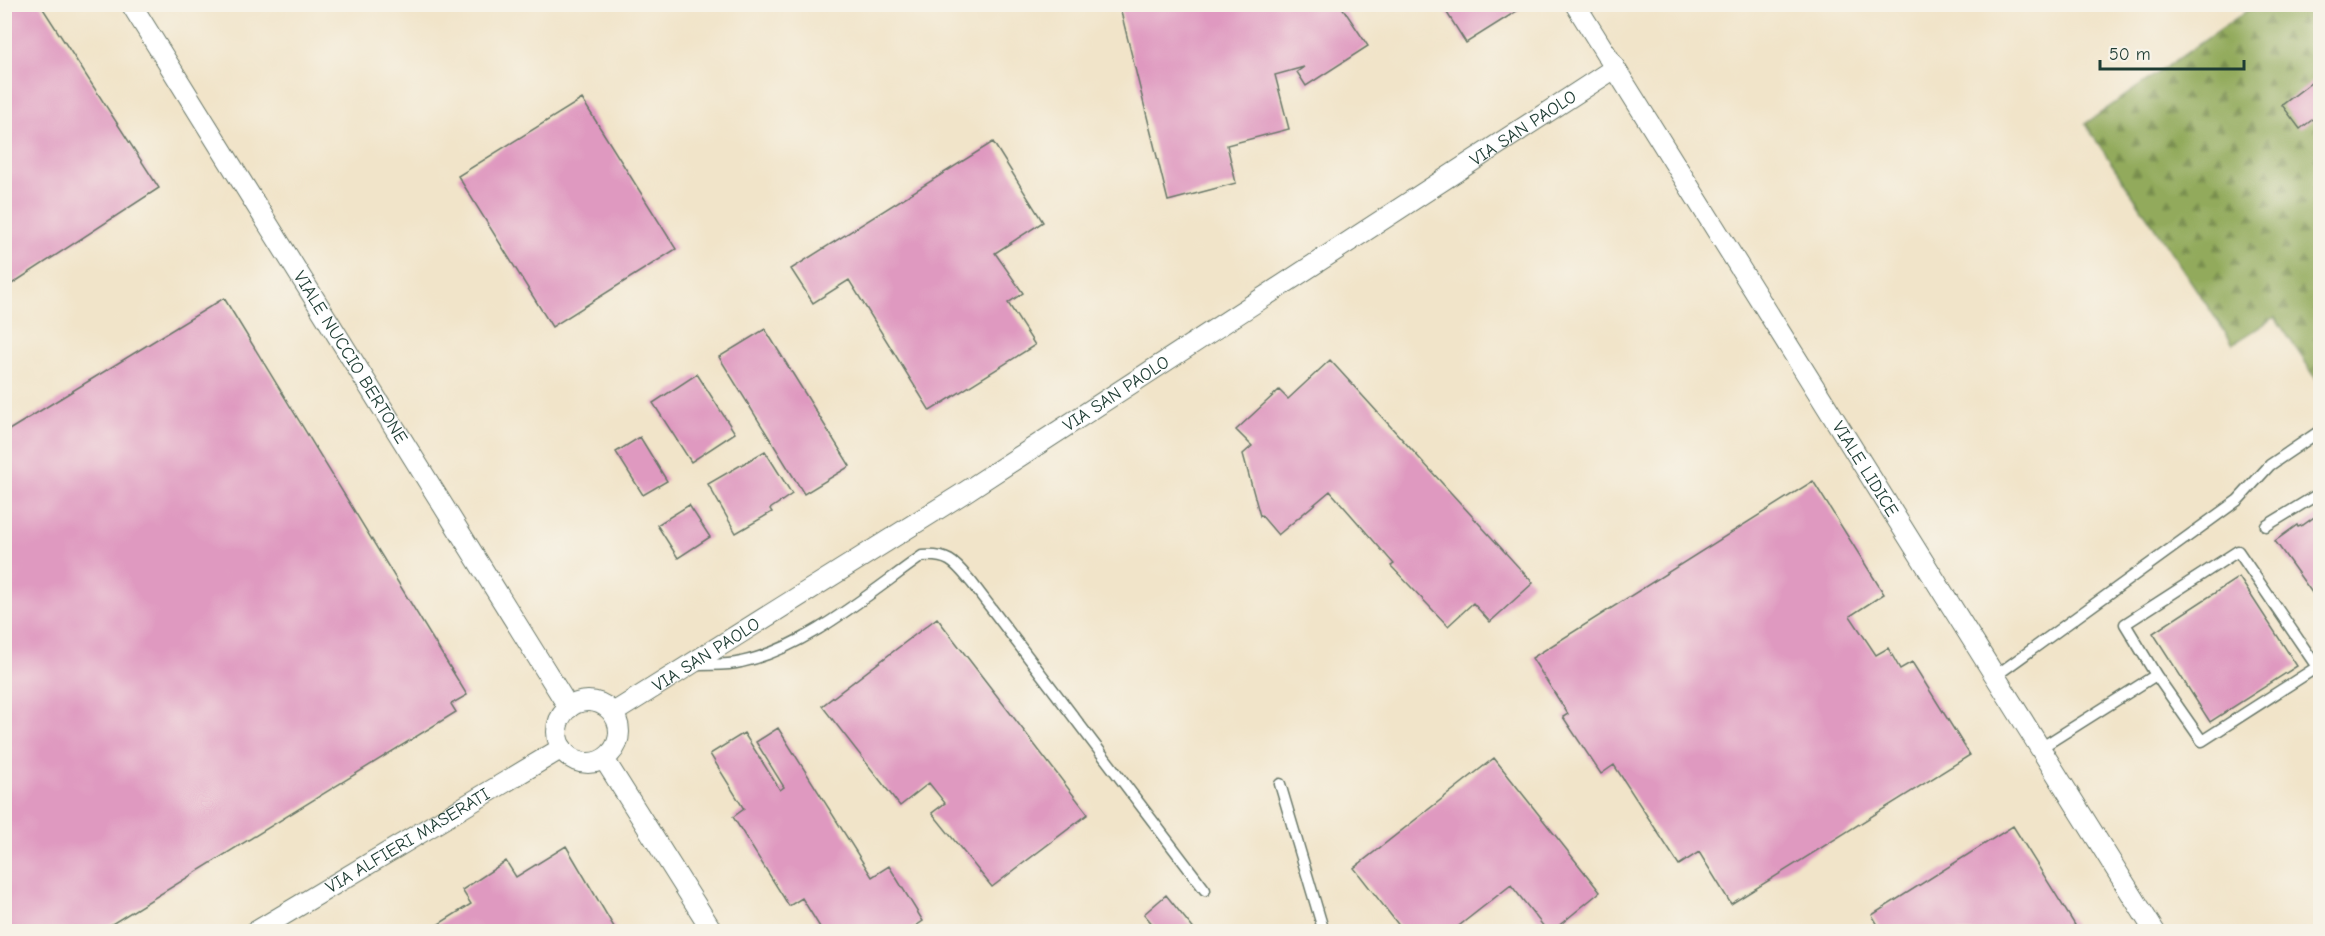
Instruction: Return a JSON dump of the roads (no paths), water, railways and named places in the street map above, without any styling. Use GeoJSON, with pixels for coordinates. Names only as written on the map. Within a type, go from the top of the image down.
{"type":"FeatureCollection","features":[{"type":"Feature","properties":{"kind":"street","name":"VIALE NUCCIO BERTONE"},"geometry":{"type":"LineString","coordinates":[[131,4],[569,708]]}},
{"type":"Feature","properties":{"kind":"street","name":"VIALE LIDICE"},"geometry":{"type":"LineString","coordinates":[[1575,4],[1994,678],[2155,932]]}},
{"type":"Feature","properties":{"kind":"street","name":"VIA SAN PAOLO"},"geometry":{"type":"LineString","coordinates":[[613,713],[962,494],[1616,68]]}},
{"type":"Feature","properties":{"kind":"street"},"geometry":{"type":"LineString","coordinates":[[597,702],[613,713],[618,722],[618,743],[604,759],[595,762],[576,761],[568,756],[558,740],[559,722],[569,708],[578,703],[597,702]]}},
{"type":"Feature","properties":{"kind":"street","name":"VIA ALFIERI MASERATI"},"geometry":{"type":"LineString","coordinates":[[255,932],[562,748]]}},
{"type":"Feature","properties":{"kind":"street"},"geometry":{"type":"LineString","coordinates":[[604,759],[712,932]]}},
{"type":"Feature","properties":{"kind":"lane"},"geometry":{"type":"LineString","coordinates":[[1994,678],[2238,500],[2270,465],[2320,431]]}},
{"type":"Feature","properties":{"kind":"lane"},"geometry":{"type":"LineString","coordinates":[[2266,526],[2320,493]]}},
{"type":"Feature","properties":{"kind":"lane"},"geometry":{"type":"LineString","coordinates":[[2238,551],[2317,667],[2202,741],[2156,675],[2125,624],[2238,551]]}},
{"type":"Feature","properties":{"kind":"lane"},"geometry":{"type":"LineString","coordinates":[[689,665],[740,663],[767,654],[815,630],[922,556],[938,555],[952,560],[972,583],[1205,890]]}},
{"type":"Feature","properties":{"kind":"lane"},"geometry":{"type":"LineString","coordinates":[[2039,749],[2156,675]]}},
{"type":"Feature","properties":{"kind":"lane"},"geometry":{"type":"LineString","coordinates":[[1280,784],[1324,932]]}}]}
